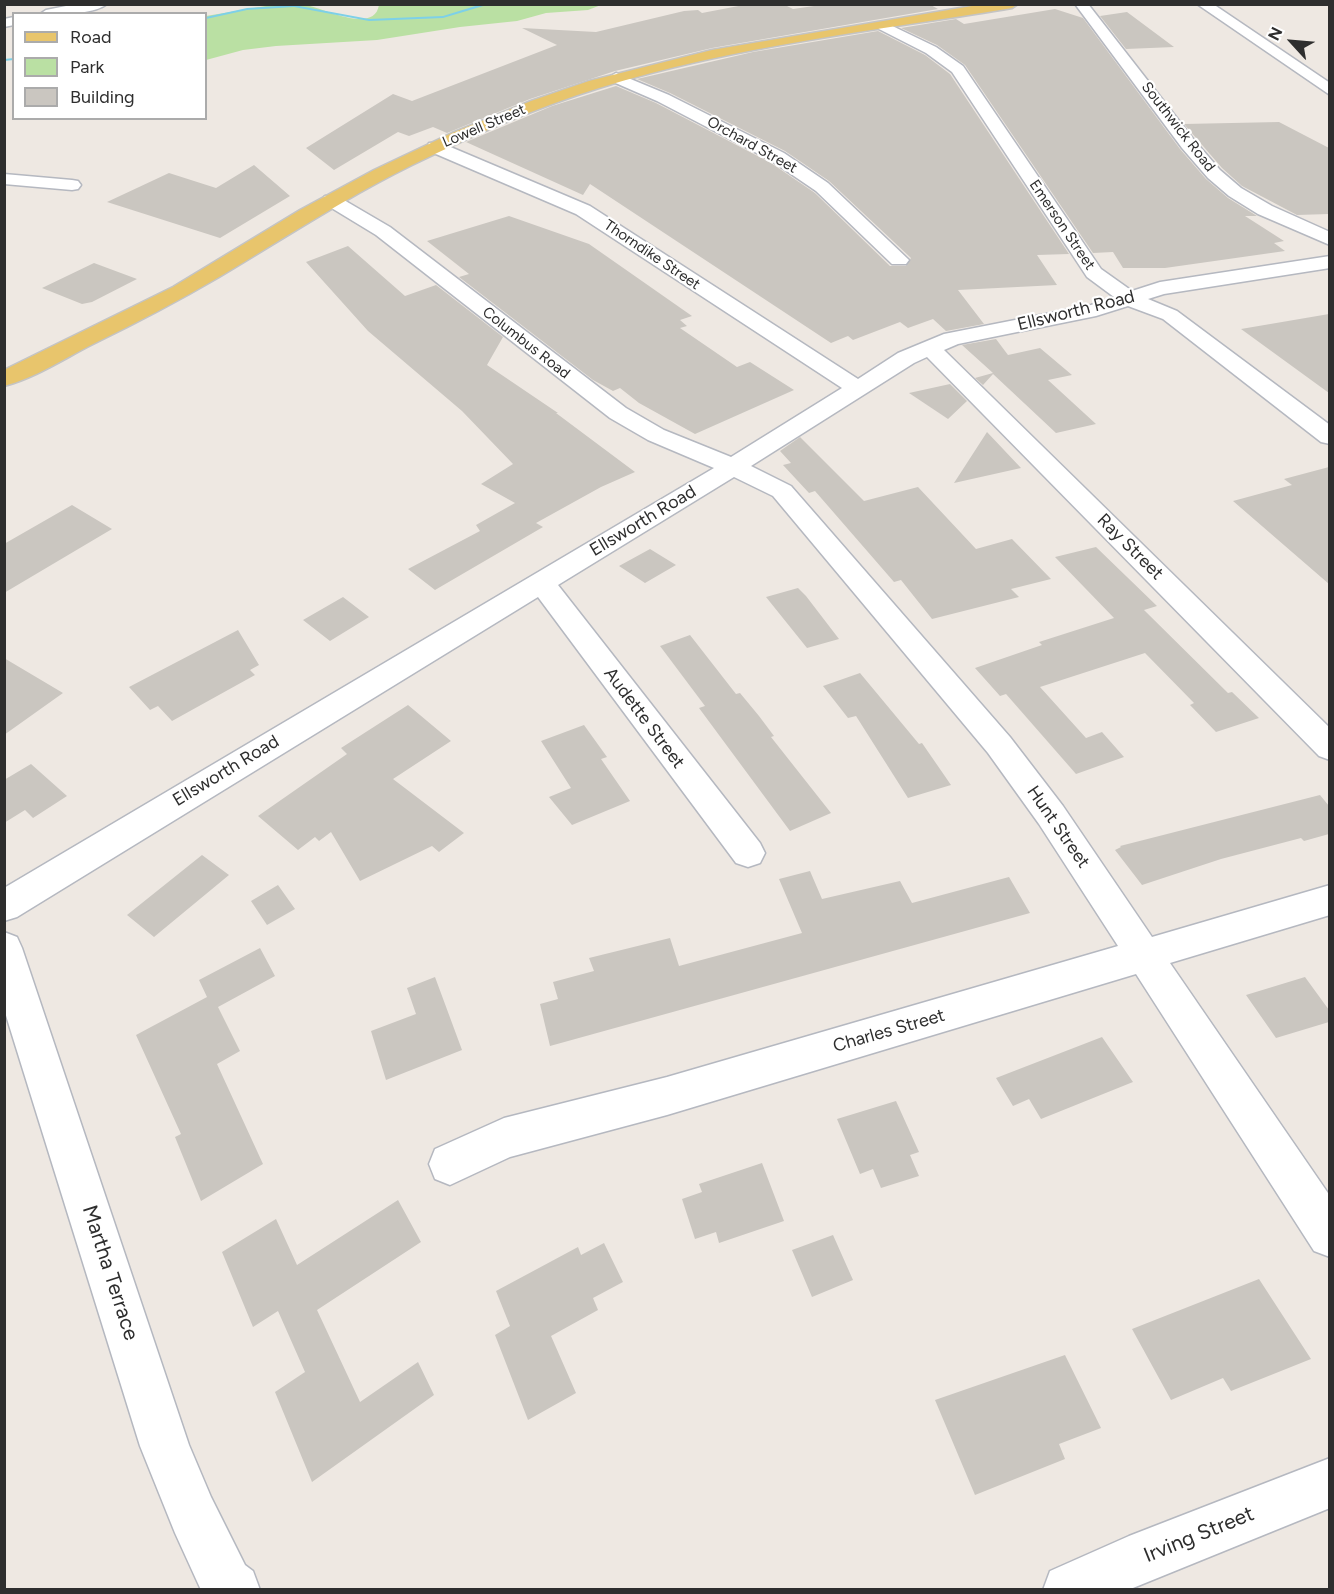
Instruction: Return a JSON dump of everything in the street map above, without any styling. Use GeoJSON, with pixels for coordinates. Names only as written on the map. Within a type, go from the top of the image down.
{"type":"FeatureCollection","features":[{"type":"Feature","properties":{"kind":"main road","name":"Lowell Street"},"geometry":{"type":"LineString","coordinates":[[6,378],[143,311],[237,258],[331,200],[435,147],[536,104],[616,78],[725,53],[1012,4]]}},
{"type":"Feature","properties":{"kind":"street"},"geometry":{"type":"LineString","coordinates":[[57,12],[101,4]]}},
{"type":"Feature","properties":{"kind":"street","name":"Southwick Road"},"geometry":{"type":"LineString","coordinates":[[1081,4],[1188,144],[1214,174],[1235,192],[1265,210],[1329,239]]}},
{"type":"Feature","properties":{"kind":"street"},"geometry":{"type":"LineString","coordinates":[[1203,4],[1329,90]]}},
{"type":"Feature","properties":{"kind":"street","name":"Emerson Street"},"geometry":{"type":"LineString","coordinates":[[884,26],[931,50],[958,69],[1094,273],[1131,300],[1170,315],[1329,437]]}},
{"type":"Feature","properties":{"kind":"street","name":"Orchard Street"},"geometry":{"type":"LineString","coordinates":[[616,78],[663,98],[778,157],[822,187],[899,260]]}},
{"type":"Feature","properties":{"kind":"street","name":"Thorndike Street"},"geometry":{"type":"LineString","coordinates":[[435,147],[583,210],[857,388]]}},
{"type":"Feature","properties":{"kind":"street"},"geometry":{"type":"LineString","coordinates":[[4,178],[72,185]]}},
{"type":"Feature","properties":{"kind":"street","name":"Columbus Road"},"geometry":{"type":"LineString","coordinates":[[331,200],[383,231],[618,413],[656,435],[733,467]]}},
{"type":"Feature","properties":{"kind":"street","name":"Ellsworth Road"},"geometry":{"type":"LineString","coordinates":[[4,906],[733,467],[891,366],[929,347],[952,339],[1096,310],[1131,300],[1160,288],[1329,262]]}},
{"type":"Feature","properties":{"kind":"street","name":"Ray Street"},"geometry":{"type":"LineString","coordinates":[[929,347],[1329,748]]}},
{"type":"Feature","properties":{"kind":"street","name":"Hunt Street"},"geometry":{"type":"LineString","coordinates":[[733,467],[782,491],[999,745],[1051,815],[1329,1235]]}},
{"type":"Feature","properties":{"kind":"street","name":"Audette Street"},"geometry":{"type":"LineString","coordinates":[[541,582],[748,853]]}},
{"type":"Feature","properties":{"kind":"street","name":"Charles Street"},"geometry":{"type":"LineString","coordinates":[[450,1164],[504,1138],[667,1096],[1145,957],[1329,900]]}},
{"type":"Feature","properties":{"kind":"street","name":"Martha Terrace"},"geometry":{"type":"LineString","coordinates":[[4,948],[165,1446],[193,1515],[226,1584],[234,1590]]}},
{"type":"Feature","properties":{"kind":"street","name":"Irving Street"},"geometry":{"type":"LineString","coordinates":[[1069,1590],[1129,1562],[1329,1483]]}},
{"type":"Feature","properties":{"kind":"green space"},"geometry":{"type":"Polygon","coordinates":[[[293,4],[306,5],[358,19],[368,18],[375,14],[379,5],[601,5],[588,10],[546,13],[517,21],[377,40],[243,50],[207,60],[207,16],[272,5],[293,4]]]}},
{"type":"Feature","properties":{"kind":"building"},"geometry":{"type":"Polygon","coordinates":[[[749,4],[783,4],[793,9],[828,4],[929,4],[938,9],[712,48],[615,71],[530,99],[447,133],[433,127],[409,136],[398,132],[334,170],[306,148],[393,94],[412,101],[557,45],[522,28],[596,32],[684,11],[698,10],[702,13],[749,4]]]}},
{"type":"Feature","properties":{"kind":"building"},"geometry":{"type":"Polygon","coordinates":[[[1055,9],[1083,18],[1180,149],[1206,179],[1228,198],[1257,216],[1245,216],[1284,241],[1274,243],[1285,251],[1165,268],[1123,268],[1113,252],[1093,253],[965,65],[937,45],[901,28],[956,19],[964,24],[1055,9]]]}},
{"type":"Feature","properties":{"kind":"building"},"geometry":{"type":"Polygon","coordinates":[[[1127,12],[1174,47],[1126,49],[1100,16],[1127,12]]]}},
{"type":"Feature","properties":{"kind":"building"},"geometry":{"type":"Polygon","coordinates":[[[878,31],[925,55],[950,74],[1069,254],[1037,255],[1057,285],[958,290],[984,324],[946,331],[933,319],[908,328],[900,322],[853,340],[848,336],[831,343],[590,184],[583,195],[466,142],[552,106],[616,86],[656,103],[771,163],[815,193],[890,266],[906,266],[911,258],[829,181],[785,151],[670,93],[637,79],[753,52],[878,31]]]}},
{"type":"Feature","properties":{"kind":"building"},"geometry":{"type":"Polygon","coordinates":[[[1279,122],[1329,148],[1329,214],[1297,215],[1242,186],[1222,168],[1184,124],[1279,122]]]}},
{"type":"Feature","properties":{"kind":"building"},"geometry":{"type":"Polygon","coordinates":[[[254,165],[290,196],[220,238],[107,202],[169,173],[216,188],[254,165]]]}},
{"type":"Feature","properties":{"kind":"building"},"geometry":{"type":"Polygon","coordinates":[[[509,216],[589,244],[692,316],[680,320],[687,326],[680,328],[737,367],[750,362],[794,390],[695,434],[639,403],[620,388],[613,391],[593,380],[459,277],[469,274],[427,241],[509,216]]]}},
{"type":"Feature","properties":{"kind":"building"},"geometry":{"type":"Polygon","coordinates":[[[348,246],[405,296],[436,285],[503,337],[487,365],[558,413],[556,413],[635,472],[601,487],[536,523],[543,527],[435,590],[408,569],[480,531],[476,525],[515,503],[481,484],[513,464],[462,411],[368,331],[306,262],[348,246]]]}},
{"type":"Feature","properties":{"kind":"building"},"geometry":{"type":"Polygon","coordinates":[[[94,263],[137,279],[92,302],[82,304],[42,288],[94,263]]]}},
{"type":"Feature","properties":{"kind":"building"},"geometry":{"type":"Polygon","coordinates":[[[1329,314],[1329,393],[1241,329],[1329,314]]]}},
{"type":"Feature","properties":{"kind":"building"},"geometry":{"type":"Polygon","coordinates":[[[996,339],[1008,355],[1040,348],[1072,375],[1048,380],[1096,424],[1056,433],[993,374],[983,385],[975,378],[993,373],[962,345],[996,339]]]}},
{"type":"Feature","properties":{"kind":"building"},"geometry":{"type":"Polygon","coordinates":[[[950,384],[967,401],[948,419],[909,393],[950,384]]]}},
{"type":"Feature","properties":{"kind":"building"},"geometry":{"type":"Polygon","coordinates":[[[987,432],[1021,468],[954,483],[987,432]]]}},
{"type":"Feature","properties":{"kind":"building"},"geometry":{"type":"Polygon","coordinates":[[[800,437],[864,501],[918,487],[976,549],[1012,539],[1051,579],[1011,589],[1019,597],[932,619],[901,580],[894,582],[815,491],[809,493],[783,465],[791,463],[780,451],[800,437]]]}},
{"type":"Feature","properties":{"kind":"building"},"geometry":{"type":"Polygon","coordinates":[[[1329,467],[1329,584],[1233,501],[1292,485],[1284,479],[1329,467]]]}},
{"type":"Feature","properties":{"kind":"building"},"geometry":{"type":"Polygon","coordinates":[[[72,505],[112,529],[4,593],[4,544],[72,505]]]}},
{"type":"Feature","properties":{"kind":"building"},"geometry":{"type":"Polygon","coordinates":[[[1096,547],[1157,606],[1144,610],[1228,693],[1232,692],[1259,718],[1216,732],[1190,705],[1194,703],[1145,653],[1040,687],[1086,738],[1102,732],[1124,757],[1076,774],[1006,694],[1000,696],[975,668],[1042,645],[1039,642],[1114,618],[1055,557],[1096,547]]]}},
{"type":"Feature","properties":{"kind":"building"},"geometry":{"type":"Polygon","coordinates":[[[650,549],[676,565],[645,583],[619,566],[650,549]]]}},
{"type":"Feature","properties":{"kind":"building"},"geometry":{"type":"Polygon","coordinates":[[[798,588],[839,639],[807,648],[766,597],[798,588]]]}},
{"type":"Feature","properties":{"kind":"building"},"geometry":{"type":"Polygon","coordinates":[[[343,597],[369,617],[330,641],[303,620],[343,597]]]}},
{"type":"Feature","properties":{"kind":"building"},"geometry":{"type":"Polygon","coordinates":[[[238,630],[259,665],[250,670],[255,675],[172,721],[158,706],[150,710],[129,687],[238,630]]]}},
{"type":"Feature","properties":{"kind":"building"},"geometry":{"type":"Polygon","coordinates":[[[690,635],[736,694],[740,693],[759,716],[774,736],[771,737],[831,813],[790,831],[699,708],[705,706],[660,646],[690,635]]]}},
{"type":"Feature","properties":{"kind":"building"},"geometry":{"type":"Polygon","coordinates":[[[4,658],[63,693],[4,735],[4,658]]]}},
{"type":"Feature","properties":{"kind":"building"},"geometry":{"type":"Polygon","coordinates":[[[860,673],[919,744],[922,743],[951,785],[908,798],[856,716],[848,718],[823,686],[860,673]]]}},
{"type":"Feature","properties":{"kind":"building"},"geometry":{"type":"Polygon","coordinates":[[[408,705],[451,741],[393,779],[464,833],[439,852],[432,846],[360,881],[331,832],[319,841],[315,837],[298,850],[258,816],[347,754],[341,748],[408,705]]]}},
{"type":"Feature","properties":{"kind":"building"},"geometry":{"type":"Polygon","coordinates":[[[584,725],[607,757],[601,759],[630,801],[572,825],[549,797],[571,788],[541,741],[584,725]]]}},
{"type":"Feature","properties":{"kind":"building"},"geometry":{"type":"Polygon","coordinates":[[[31,764],[67,796],[33,818],[25,810],[4,823],[4,780],[31,764]]]}},
{"type":"Feature","properties":{"kind":"building"},"geometry":{"type":"Polygon","coordinates":[[[1320,795],[1329,806],[1329,834],[1304,841],[1301,838],[1221,859],[1142,885],[1115,850],[1120,846],[1320,795]]]}},
{"type":"Feature","properties":{"kind":"building"},"geometry":{"type":"Polygon","coordinates":[[[202,855],[229,875],[154,937],[127,915],[202,855]]]}},
{"type":"Feature","properties":{"kind":"building"},"geometry":{"type":"Polygon","coordinates":[[[810,871],[822,899],[900,881],[912,903],[1009,877],[1030,913],[550,1046],[540,1004],[558,999],[553,982],[594,971],[589,958],[670,938],[679,966],[802,933],[779,879],[810,871]]]}},
{"type":"Feature","properties":{"kind":"building"},"geometry":{"type":"Polygon","coordinates":[[[278,885],[295,909],[267,925],[251,901],[278,885]]]}},
{"type":"Feature","properties":{"kind":"building"},"geometry":{"type":"Polygon","coordinates":[[[260,948],[275,976],[218,1007],[240,1051],[217,1064],[263,1164],[201,1201],[175,1137],[181,1134],[136,1035],[207,997],[199,980],[260,948]]]}},
{"type":"Feature","properties":{"kind":"building"},"geometry":{"type":"Polygon","coordinates":[[[435,977],[462,1050],[386,1080],[371,1031],[416,1014],[407,988],[435,977]]]}},
{"type":"Feature","properties":{"kind":"building"},"geometry":{"type":"Polygon","coordinates":[[[1305,977],[1329,1010],[1329,1022],[1276,1038],[1246,995],[1305,977]]]}},
{"type":"Feature","properties":{"kind":"building"},"geometry":{"type":"Polygon","coordinates":[[[1102,1037],[1133,1082],[1041,1119],[1029,1099],[1013,1106],[996,1078],[1102,1037]]]}},
{"type":"Feature","properties":{"kind":"building"},"geometry":{"type":"Polygon","coordinates":[[[896,1101],[919,1152],[910,1155],[919,1176],[881,1188],[873,1169],[860,1174],[837,1119],[896,1101]]]}},
{"type":"Feature","properties":{"kind":"building"},"geometry":{"type":"Polygon","coordinates":[[[762,1163],[784,1221],[719,1243],[716,1232],[695,1239],[682,1199],[702,1192],[699,1184],[762,1163]]]}},
{"type":"Feature","properties":{"kind":"building"},"geometry":{"type":"Polygon","coordinates":[[[398,1200],[421,1242],[317,1310],[360,1402],[418,1362],[434,1395],[312,1482],[275,1392],[305,1372],[278,1311],[253,1327],[222,1252],[276,1219],[297,1265],[398,1200]]]}},
{"type":"Feature","properties":{"kind":"building"},"geometry":{"type":"Polygon","coordinates":[[[833,1235],[853,1280],[812,1297],[792,1250],[833,1235]]]}},
{"type":"Feature","properties":{"kind":"building"},"geometry":{"type":"Polygon","coordinates":[[[604,1243],[623,1282],[593,1298],[598,1310],[551,1336],[576,1393],[528,1420],[495,1335],[510,1326],[496,1291],[578,1247],[581,1255],[604,1243]]]}},
{"type":"Feature","properties":{"kind":"building"},"geometry":{"type":"Polygon","coordinates":[[[1259,1279],[1311,1359],[1231,1391],[1223,1378],[1171,1400],[1132,1329],[1259,1279]]]}},
{"type":"Feature","properties":{"kind":"building"},"geometry":{"type":"Polygon","coordinates":[[[1065,1355],[1101,1428],[1059,1444],[1065,1459],[975,1495],[935,1400],[1065,1355]]]}},
{"type":"Feature","properties":{"kind":"waterway"},"geometry":{"type":"LineString","coordinates":[[207,18],[247,9],[294,6],[369,20],[443,17],[488,4]]}},
{"type":"Feature","properties":{"kind":"waterway"},"geometry":{"type":"LineString","coordinates":[[4,60],[12,59]]}}]}
